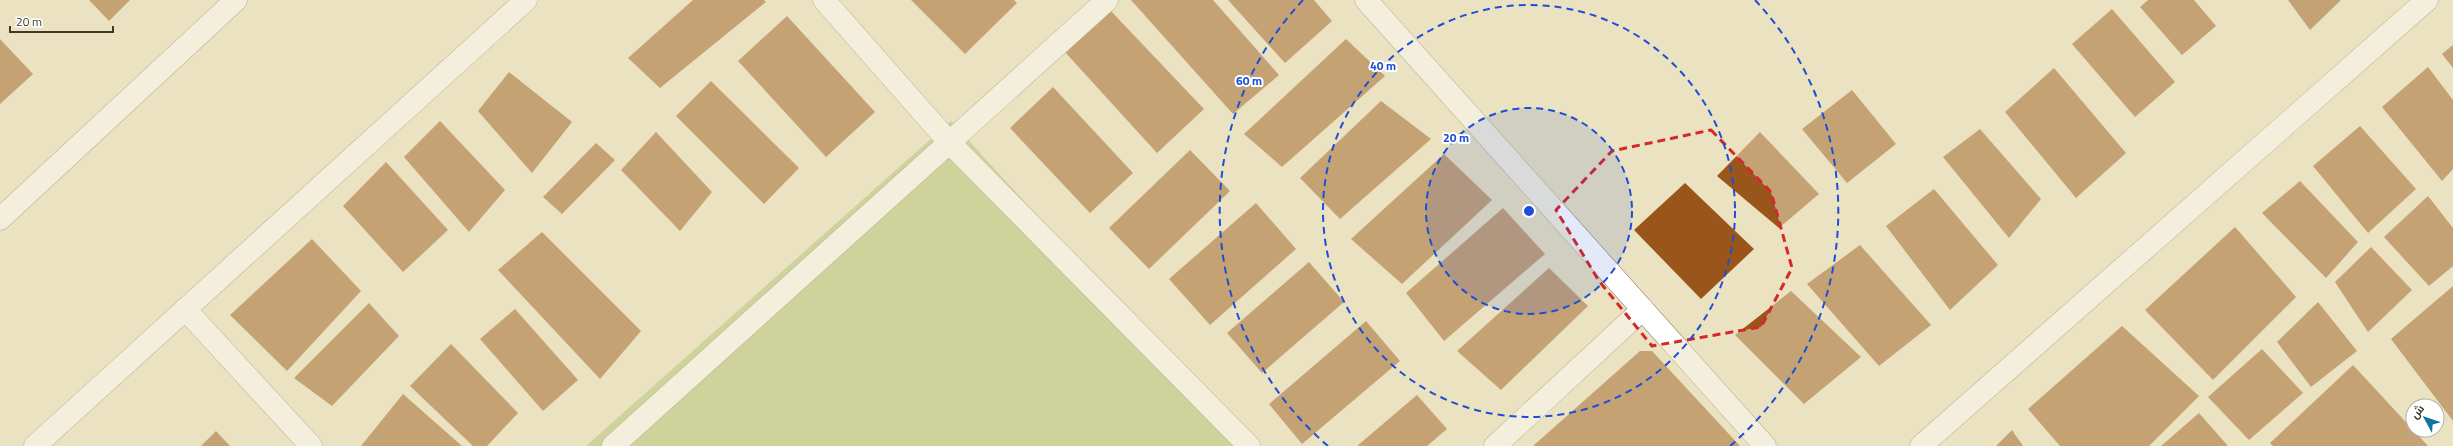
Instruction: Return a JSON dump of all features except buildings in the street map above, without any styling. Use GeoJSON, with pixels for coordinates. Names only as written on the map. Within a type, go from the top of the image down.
{"type":"FeatureCollection","features":[{"type":"Feature","properties":{"kind":"street"},"geometry":{"type":"LineString","coordinates":[[0,219],[236,0]]}},
{"type":"Feature","properties":{"kind":"street"},"geometry":{"type":"LineString","coordinates":[[35,446],[526,0]]}},
{"type":"Feature","properties":{"kind":"street"},"geometry":{"type":"LineString","coordinates":[[824,0],[949,142],[1249,446]]}},
{"type":"Feature","properties":{"kind":"street"},"geometry":{"type":"LineString","coordinates":[[613,446],[1107,0]]}},
{"type":"Feature","properties":{"kind":"street"},"geometry":{"type":"LineString","coordinates":[[1366,0],[1765,446]]}},
{"type":"Feature","properties":{"kind":"street"},"geometry":{"type":"LineString","coordinates":[[1921,446],[2427,0]]}},
{"type":"Feature","properties":{"kind":"street"},"geometry":{"type":"LineString","coordinates":[[185,309],[310,446]]}},
{"type":"Feature","properties":{"kind":"street"},"geometry":{"type":"LineString","coordinates":[[1495,446],[1642,309]]}},
{"type":"Feature","properties":{"kind":"highlighted area"},"geometry":{"type":"Polygon","coordinates":[[[1711,130],[1771,192],[1792,268],[1761,327],[1652,346],[1599,281],[1556,210],[1612,151],[1711,130]]]}},
{"type":"Feature","properties":{"kind":"green space"},"geometry":{"type":"Polygon","coordinates":[[[951,121],[1246,446],[586,446],[951,121]]]}}]}
